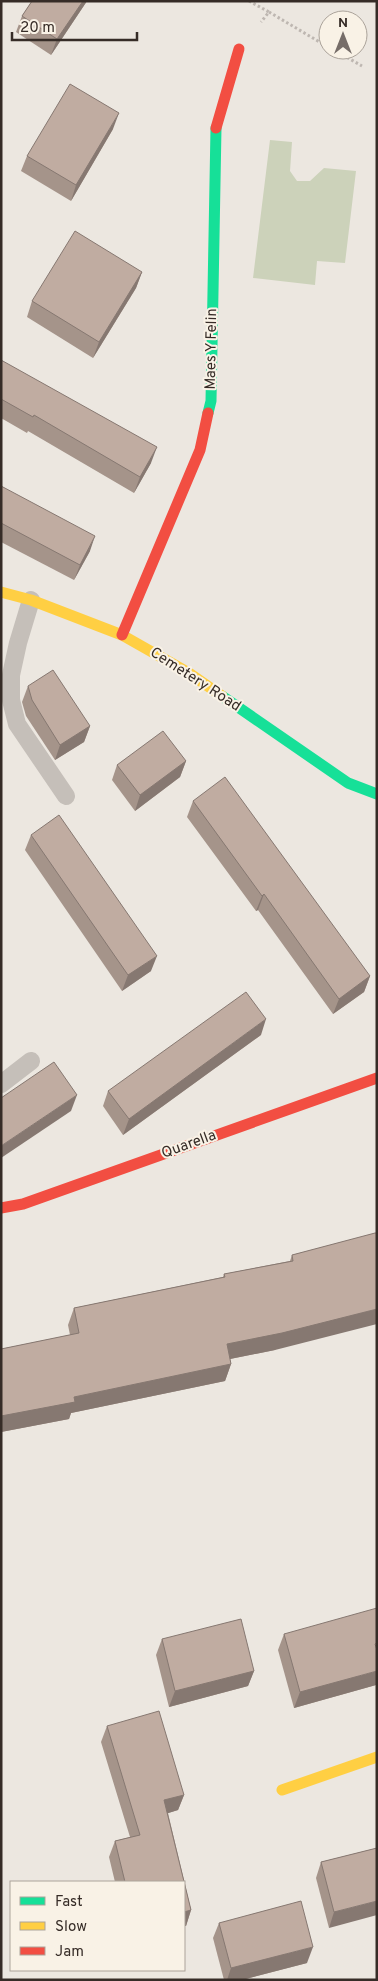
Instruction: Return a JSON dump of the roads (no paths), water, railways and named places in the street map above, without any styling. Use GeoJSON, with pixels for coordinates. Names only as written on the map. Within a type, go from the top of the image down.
{"type":"FeatureCollection","features":[{"type":"Feature","properties":{"kind":"street","name":"Maes Y Felin"},"geometry":{"type":"LineString","coordinates":[[122,635],[200,450],[211,401],[216,126],[239,49]]}},
{"type":"Feature","properties":{"kind":"street","name":"Cemetery Road"},"geometry":{"type":"LineString","coordinates":[[1,592],[32,600],[122,635],[189,673],[348,782],[377,794]]}},
{"type":"Feature","properties":{"kind":"street","name":"Quarella"},"geometry":{"type":"LineString","coordinates":[[1,1208],[23,1204],[377,1078]]}},
{"type":"Feature","properties":{"kind":"street"},"geometry":{"type":"LineString","coordinates":[[282,1790],[377,1757]]}},
{"type":"Feature","properties":{"kind":"lane"},"geometry":{"type":"LineString","coordinates":[[32,600],[18,643],[11,674],[11,700],[17,724],[66,796]]}},
{"type":"Feature","properties":{"kind":"lane"},"geometry":{"type":"LineString","coordinates":[[1,1084],[31,1062]]}}]}
